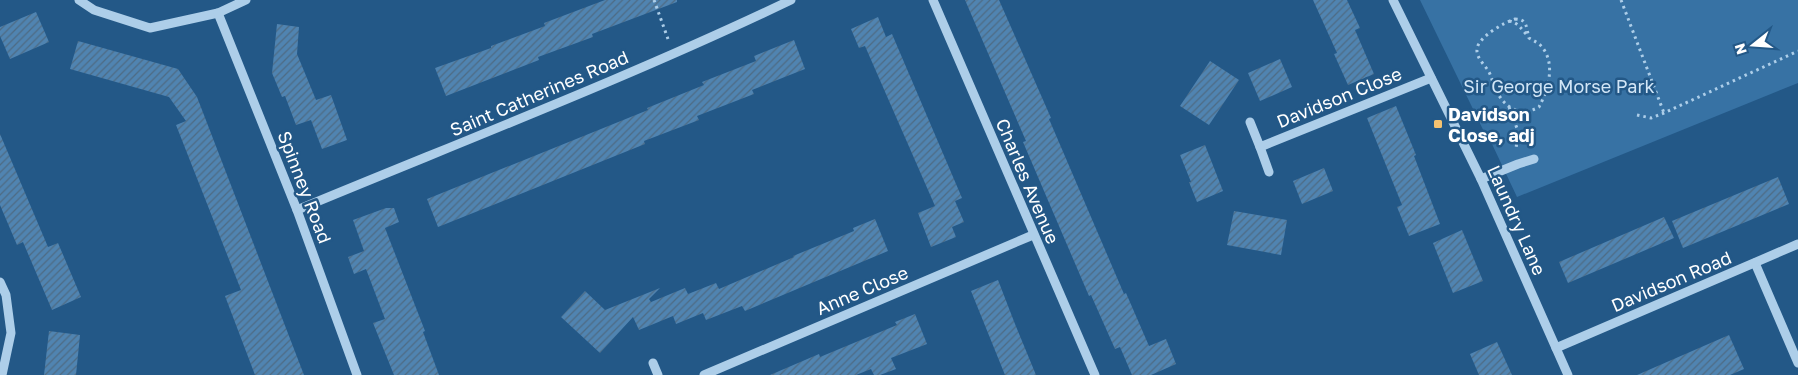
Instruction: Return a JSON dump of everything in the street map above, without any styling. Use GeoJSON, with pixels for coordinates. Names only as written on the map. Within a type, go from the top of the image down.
{"type":"FeatureCollection","features":[{"type":"Feature","properties":{"kind":"street"},"geometry":{"type":"LineString","coordinates":[[79,0],[94,10],[150,28],[218,13],[246,0]]}},
{"type":"Feature","properties":{"kind":"street","name":"Saint Catherines Road"},"geometry":{"type":"LineString","coordinates":[[298,210],[578,96],[791,0]]}},
{"type":"Feature","properties":{"kind":"street","name":"Charles Avenue"},"geometry":{"type":"LineString","coordinates":[[933,0],[1095,375]]}},
{"type":"Feature","properties":{"kind":"street","name":"Laundry Lane"},"geometry":{"type":"LineString","coordinates":[[1393,0],[1481,179],[1568,375]]}},
{"type":"Feature","properties":{"kind":"street","name":"Spinney Road"},"geometry":{"type":"LineString","coordinates":[[218,13],[298,210],[357,375]]}},
{"type":"Feature","properties":{"kind":"street","name":"Davidson Close"},"geometry":{"type":"LineString","coordinates":[[1260,147],[1431,78]]}},
{"type":"Feature","properties":{"kind":"street","name":"Davidson Close"},"geometry":{"type":"LineString","coordinates":[[1250,122],[1269,172]]}},
{"type":"Feature","properties":{"kind":"street"},"geometry":{"type":"LineString","coordinates":[[1481,179],[1534,159]]}},
{"type":"Feature","properties":{"kind":"street","name":"Anne Close"},"geometry":{"type":"LineString","coordinates":[[704,375],[1033,235]]}},
{"type":"Feature","properties":{"kind":"street","name":"Davidson Road"},"geometry":{"type":"LineString","coordinates":[[1556,348],[1798,244]]}},
{"type":"Feature","properties":{"kind":"street"},"geometry":{"type":"LineString","coordinates":[[1755,263],[1798,363]]}},
{"type":"Feature","properties":{"kind":"street"},"geometry":{"type":"LineString","coordinates":[[0,282],[6,295],[11,332],[2,375]]}},
{"type":"Feature","properties":{"kind":"street"},"geometry":{"type":"LineString","coordinates":[[653,362],[658,375]]}},
{"type":"Feature","properties":{"kind":"path"},"geometry":{"type":"LineString","coordinates":[[654,0],[674,54]]}},
{"type":"Feature","properties":{"kind":"path"},"geometry":{"type":"LineString","coordinates":[[1621,0],[1664,113]]}},
{"type":"Feature","properties":{"kind":"path"},"geometry":{"type":"LineString","coordinates":[[1509,107],[1517,111],[1533,110],[1539,107],[1546,92],[1550,67],[1546,53],[1540,44],[1530,38],[1528,27],[1521,19],[1510,21],[1484,37],[1476,49],[1478,57],[1489,72],[1497,93],[1509,107],[1518,131],[1516,154],[1518,164]]}},
{"type":"Feature","properties":{"kind":"path"},"geometry":{"type":"LineString","coordinates":[[1637,115],[1651,118],[1664,113],[1798,51]]}},
{"type":"Feature","properties":{"kind":"green space","name":"Sir George Morse Park"},"geometry":{"type":"Polygon","coordinates":[[[1420,0],[1798,0],[1798,83],[1517,197],[1420,0]]]}},
{"type":"Feature","properties":{"kind":"building"},"geometry":{"type":"Polygon","coordinates":[[[605,0],[677,0],[677,2],[592,34],[593,37],[538,57],[539,60],[446,96],[435,68],[491,48],[491,46],[545,26],[544,23],[605,0]]]}},
{"type":"Feature","properties":{"kind":"building"},"geometry":{"type":"Polygon","coordinates":[[[965,0],[999,0],[1051,118],[1049,119],[1124,294],[1126,293],[1149,346],[1166,339],[1176,364],[1151,375],[1132,375],[1120,347],[1115,349],[1091,295],[1089,296],[1023,142],[1026,141],[965,0]]]}},
{"type":"Feature","properties":{"kind":"building"},"geometry":{"type":"Polygon","coordinates":[[[1313,0],[1347,0],[1360,28],[1355,30],[1374,74],[1348,85],[1334,54],[1337,53],[1313,0]]]}},
{"type":"Feature","properties":{"kind":"building"},"geometry":{"type":"Polygon","coordinates":[[[36,12],[49,42],[10,59],[0,36],[0,27],[36,12]]]}},
{"type":"Feature","properties":{"kind":"building"},"geometry":{"type":"Polygon","coordinates":[[[878,17],[886,37],[892,34],[962,198],[955,201],[964,222],[952,227],[956,237],[931,247],[918,213],[935,206],[865,46],[859,48],[851,29],[878,17]]]}},
{"type":"Feature","properties":{"kind":"building"},"geometry":{"type":"Polygon","coordinates":[[[277,24],[299,27],[297,54],[316,100],[331,95],[347,140],[322,149],[311,120],[296,125],[285,96],[282,97],[272,73],[277,24]]]}},
{"type":"Feature","properties":{"kind":"building"},"geometry":{"type":"Polygon","coordinates":[[[794,40],[805,69],[752,90],[754,94],[697,116],[699,120],[644,141],[645,144],[438,227],[427,199],[648,110],[647,108],[704,85],[702,82],[756,61],[754,56],[794,40]]]}},
{"type":"Feature","properties":{"kind":"building"},"geometry":{"type":"Polygon","coordinates":[[[78,41],[178,69],[197,97],[304,375],[255,375],[225,296],[241,290],[176,125],[186,121],[169,97],[70,69],[78,41]]]}},
{"type":"Feature","properties":{"kind":"building"},"geometry":{"type":"Polygon","coordinates":[[[1280,59],[1292,87],[1260,101],[1248,73],[1280,59]]]}},
{"type":"Feature","properties":{"kind":"building"},"geometry":{"type":"Polygon","coordinates":[[[1210,61],[1239,80],[1209,125],[1180,106],[1210,61]]]}},
{"type":"Feature","properties":{"kind":"building"},"geometry":{"type":"Polygon","coordinates":[[[1396,106],[1416,155],[1414,156],[1440,224],[1409,236],[1397,207],[1402,205],[1367,118],[1396,106]]]}},
{"type":"Feature","properties":{"kind":"building"},"geometry":{"type":"Polygon","coordinates":[[[0,134],[48,247],[58,243],[81,297],[52,310],[23,242],[17,245],[0,205],[0,134]]]}},
{"type":"Feature","properties":{"kind":"building"},"geometry":{"type":"Polygon","coordinates":[[[1205,145],[1223,191],[1197,202],[1180,155],[1205,145]]]}},
{"type":"Feature","properties":{"kind":"building"},"geometry":{"type":"Polygon","coordinates":[[[1324,168],[1333,191],[1302,204],[1293,181],[1324,168]]]}},
{"type":"Feature","properties":{"kind":"building"},"geometry":{"type":"Polygon","coordinates":[[[1778,177],[1789,204],[1683,248],[1672,221],[1778,177]]]}},
{"type":"Feature","properties":{"kind":"building"},"geometry":{"type":"Polygon","coordinates":[[[386,208],[394,208],[399,222],[385,228],[425,331],[423,332],[439,375],[394,375],[373,323],[385,319],[366,269],[354,274],[348,257],[364,251],[353,220],[386,208]]]}},
{"type":"Feature","properties":{"kind":"building"},"geometry":{"type":"Polygon","coordinates":[[[1234,211],[1287,220],[1281,255],[1227,245],[1234,211]]]}},
{"type":"Feature","properties":{"kind":"building"},"geometry":{"type":"Polygon","coordinates":[[[1664,217],[1674,238],[1568,283],[1559,262],[1664,217]]]}},
{"type":"Feature","properties":{"kind":"building"},"geometry":{"type":"Polygon","coordinates":[[[875,219],[888,251],[745,311],[742,306],[706,320],[703,313],[676,324],[673,316],[639,330],[633,317],[600,353],[561,317],[585,291],[605,310],[660,288],[649,299],[651,302],[685,288],[688,294],[716,283],[719,289],[854,231],[853,228],[875,219]]]}},
{"type":"Feature","properties":{"kind":"building"},"geometry":{"type":"Polygon","coordinates":[[[1462,230],[1483,281],[1453,293],[1433,243],[1462,230]]]}},
{"type":"Feature","properties":{"kind":"building"},"geometry":{"type":"Polygon","coordinates":[[[998,280],[1036,375],[1005,375],[971,291],[998,280]]]}},
{"type":"Feature","properties":{"kind":"building"},"geometry":{"type":"Polygon","coordinates":[[[915,314],[927,344],[891,358],[896,369],[880,375],[874,375],[871,369],[856,375],[770,375],[819,354],[820,357],[897,325],[895,322],[915,314]]]}},
{"type":"Feature","properties":{"kind":"building"},"geometry":{"type":"Polygon","coordinates":[[[49,331],[80,335],[76,375],[44,375],[49,331]]]}},
{"type":"Feature","properties":{"kind":"building"},"geometry":{"type":"Polygon","coordinates":[[[1729,335],[1744,369],[1730,375],[1637,375],[1729,335]]]}},
{"type":"Feature","properties":{"kind":"building"},"geometry":{"type":"Polygon","coordinates":[[[1497,342],[1512,375],[1479,375],[1470,354],[1497,342]]]}},
{"type":"Feature","properties":{"kind":"place","name":"Davidson Close, adj"},"geometry":{"type":"Point","coordinates":[1438,124]}}]}
